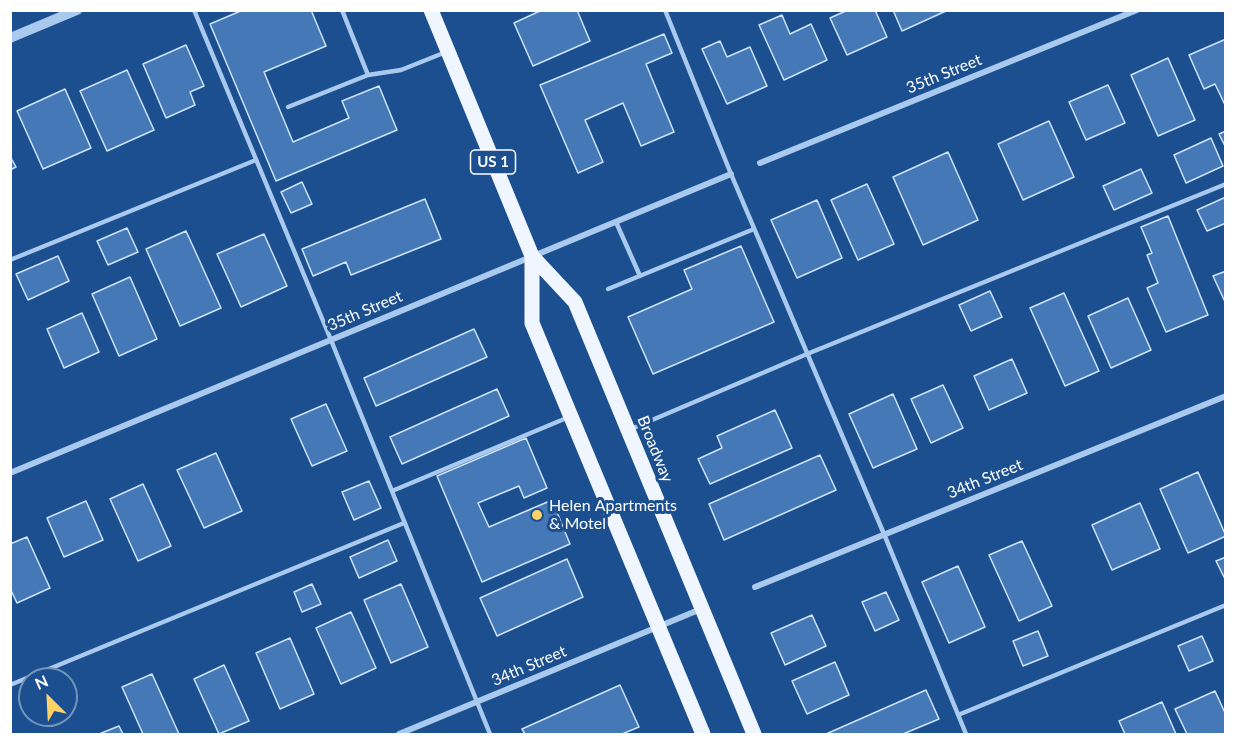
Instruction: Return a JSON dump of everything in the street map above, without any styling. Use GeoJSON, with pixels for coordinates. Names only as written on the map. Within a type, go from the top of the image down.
{"type":"FeatureCollection","features":[{"type":"Feature","properties":{"kind":"main road","name":"Broadway"},"geometry":{"type":"LineString","coordinates":[[431,10],[532,256],[575,302],[754,735]]}},
{"type":"Feature","properties":{"kind":"main road","name":"Broadway"},"geometry":{"type":"LineString","coordinates":[[532,256],[532,323],[703,735]]}},
{"type":"Feature","properties":{"kind":"street"},"geometry":{"type":"LineString","coordinates":[[10,38],[77,10]]}},
{"type":"Feature","properties":{"kind":"street","name":"35th Street"},"geometry":{"type":"LineString","coordinates":[[760,163],[1137,10]]}},
{"type":"Feature","properties":{"kind":"street","name":"35th Street"},"geometry":{"type":"LineString","coordinates":[[10,473],[730,174]]}},
{"type":"Feature","properties":{"kind":"street","name":"34th Street"},"geometry":{"type":"LineString","coordinates":[[755,587],[1226,396]]}},
{"type":"Feature","properties":{"kind":"street","name":"34th Street"},"geometry":{"type":"LineString","coordinates":[[399,735],[702,609]]}},
{"type":"Feature","properties":{"kind":"lane"},"geometry":{"type":"LineString","coordinates":[[194,10],[331,340],[490,735]]}},
{"type":"Feature","properties":{"kind":"lane"},"geometry":{"type":"LineString","coordinates":[[342,10],[368,75]]}},
{"type":"Feature","properties":{"kind":"lane"},"geometry":{"type":"LineString","coordinates":[[665,10],[730,174],[884,534],[966,735]]}},
{"type":"Feature","properties":{"kind":"lane"},"geometry":{"type":"LineString","coordinates":[[288,107],[368,75],[402,70],[448,51]]}},
{"type":"Feature","properties":{"kind":"lane"},"geometry":{"type":"LineString","coordinates":[[10,260],[256,160]]}},
{"type":"Feature","properties":{"kind":"lane"},"geometry":{"type":"LineString","coordinates":[[628,430],[807,354],[1226,184]]}},
{"type":"Feature","properties":{"kind":"lane"},"geometry":{"type":"LineString","coordinates":[[616,222],[640,276]]}},
{"type":"Feature","properties":{"kind":"lane"},"geometry":{"type":"LineString","coordinates":[[608,289],[754,229]]}},
{"type":"Feature","properties":{"kind":"lane"},"geometry":{"type":"LineString","coordinates":[[392,491],[571,416]]}},
{"type":"Feature","properties":{"kind":"lane"},"geometry":{"type":"LineString","coordinates":[[10,685],[404,523]]}},
{"type":"Feature","properties":{"kind":"lane"},"geometry":{"type":"LineString","coordinates":[[958,715],[1226,605]]}},
{"type":"Feature","properties":{"kind":"building"},"geometry":{"type":"Polygon","coordinates":[[[243,10],[311,10],[326,46],[264,72],[293,142],[349,118],[342,101],[379,86],[397,130],[276,181],[210,24],[243,10]]]}},
{"type":"Feature","properties":{"kind":"building"},"geometry":{"type":"Polygon","coordinates":[[[542,10],[577,10],[590,41],[533,66],[514,23],[542,10]]]}},
{"type":"Feature","properties":{"kind":"building"},"geometry":{"type":"Polygon","coordinates":[[[848,10],[875,10],[887,37],[847,55],[830,18],[848,10]]]}},
{"type":"Feature","properties":{"kind":"building"},"geometry":{"type":"Polygon","coordinates":[[[893,10],[946,10],[946,11],[902,31],[893,10]]]}},
{"type":"Feature","properties":{"kind":"building"},"geometry":{"type":"Polygon","coordinates":[[[782,15],[790,34],[811,24],[827,60],[784,80],[759,25],[782,15]]]}},
{"type":"Feature","properties":{"kind":"building"},"geometry":{"type":"Polygon","coordinates":[[[664,34],[672,53],[646,64],[674,132],[641,146],[623,103],[585,120],[603,162],[578,173],[540,85],[664,34]]]}},
{"type":"Feature","properties":{"kind":"building"},"geometry":{"type":"Polygon","coordinates":[[[1226,39],[1226,107],[1215,84],[1204,89],[1189,55],[1226,39]]]}},
{"type":"Feature","properties":{"kind":"building"},"geometry":{"type":"Polygon","coordinates":[[[720,41],[727,57],[750,47],[767,86],[727,104],[702,49],[720,41]]]}},
{"type":"Feature","properties":{"kind":"building"},"geometry":{"type":"Polygon","coordinates":[[[186,45],[204,86],[190,92],[195,105],[166,118],[143,64],[186,45]]]}},
{"type":"Feature","properties":{"kind":"building"},"geometry":{"type":"Polygon","coordinates":[[[1168,58],[1195,120],[1158,136],[1131,75],[1168,58]]]}},
{"type":"Feature","properties":{"kind":"building"},"geometry":{"type":"Polygon","coordinates":[[[127,70],[154,130],[107,151],[80,91],[127,70]]]}},
{"type":"Feature","properties":{"kind":"building"},"geometry":{"type":"Polygon","coordinates":[[[1108,85],[1125,123],[1086,140],[1069,102],[1108,85]]]}},
{"type":"Feature","properties":{"kind":"building"},"geometry":{"type":"Polygon","coordinates":[[[65,89],[91,148],[43,169],[17,111],[65,89]]]}},
{"type":"Feature","properties":{"kind":"building"},"geometry":{"type":"Polygon","coordinates":[[[1049,121],[1074,177],[1023,200],[998,144],[1049,121]]]}},
{"type":"Feature","properties":{"kind":"building"},"geometry":{"type":"Polygon","coordinates":[[[1226,131],[1226,148],[1219,134],[1226,131]]]}},
{"type":"Feature","properties":{"kind":"building"},"geometry":{"type":"Polygon","coordinates":[[[1211,138],[1223,166],[1186,183],[1174,155],[1211,138]]]}},
{"type":"Feature","properties":{"kind":"building"},"geometry":{"type":"Polygon","coordinates":[[[948,152],[978,220],[923,245],[893,177],[948,152]]]}},
{"type":"Feature","properties":{"kind":"building"},"geometry":{"type":"Polygon","coordinates":[[[10,156],[16,167],[10,170],[10,156]]]}},
{"type":"Feature","properties":{"kind":"building"},"geometry":{"type":"Polygon","coordinates":[[[1141,169],[1152,193],[1114,210],[1103,186],[1141,169]]]}},
{"type":"Feature","properties":{"kind":"building"},"geometry":{"type":"Polygon","coordinates":[[[302,182],[312,204],[291,213],[281,192],[302,182]]]}},
{"type":"Feature","properties":{"kind":"building"},"geometry":{"type":"Polygon","coordinates":[[[867,184],[894,244],[858,260],[831,200],[867,184]]]}},
{"type":"Feature","properties":{"kind":"building"},"geometry":{"type":"Polygon","coordinates":[[[1226,197],[1226,223],[1207,231],[1197,210],[1226,197]]]}},
{"type":"Feature","properties":{"kind":"building"},"geometry":{"type":"Polygon","coordinates":[[[425,199],[441,239],[351,275],[346,262],[313,276],[302,249],[425,199]]]}},
{"type":"Feature","properties":{"kind":"building"},"geometry":{"type":"Polygon","coordinates":[[[817,200],[842,258],[797,278],[771,220],[817,200]]]}},
{"type":"Feature","properties":{"kind":"building"},"geometry":{"type":"Polygon","coordinates":[[[1168,216],[1208,315],[1166,332],[1147,288],[1158,283],[1147,255],[1152,253],[1141,227],[1168,216]]]}},
{"type":"Feature","properties":{"kind":"building"},"geometry":{"type":"Polygon","coordinates":[[[127,228],[138,252],[108,265],[97,241],[127,228]]]}},
{"type":"Feature","properties":{"kind":"building"},"geometry":{"type":"Polygon","coordinates":[[[186,231],[221,308],[180,326],[146,249],[186,231]]]}},
{"type":"Feature","properties":{"kind":"building"},"geometry":{"type":"Polygon","coordinates":[[[264,234],[287,286],[241,307],[217,254],[264,234]]]}},
{"type":"Feature","properties":{"kind":"building"},"geometry":{"type":"Polygon","coordinates":[[[741,246],[774,322],[653,374],[628,317],[692,289],[684,270],[741,246]]]}},
{"type":"Feature","properties":{"kind":"building"},"geometry":{"type":"Polygon","coordinates":[[[58,256],[69,281],[28,300],[16,274],[58,256]]]}},
{"type":"Feature","properties":{"kind":"building"},"geometry":{"type":"Polygon","coordinates":[[[1226,271],[1226,304],[1213,276],[1226,271]]]}},
{"type":"Feature","properties":{"kind":"building"},"geometry":{"type":"Polygon","coordinates":[[[130,277],[157,339],[119,356],[92,294],[130,277]]]}},
{"type":"Feature","properties":{"kind":"building"},"geometry":{"type":"Polygon","coordinates":[[[990,291],[1002,317],[971,331],[959,305],[990,291]]]}},
{"type":"Feature","properties":{"kind":"building"},"geometry":{"type":"Polygon","coordinates":[[[1064,293],[1099,371],[1065,386],[1030,308],[1064,293]]]}},
{"type":"Feature","properties":{"kind":"building"},"geometry":{"type":"Polygon","coordinates":[[[1128,298],[1151,350],[1111,368],[1088,316],[1128,298]]]}},
{"type":"Feature","properties":{"kind":"building"},"geometry":{"type":"Polygon","coordinates":[[[82,313],[99,352],[64,368],[47,329],[82,313]]]}},
{"type":"Feature","properties":{"kind":"building"},"geometry":{"type":"Polygon","coordinates":[[[474,329],[487,357],[376,406],[364,378],[474,329]]]}},
{"type":"Feature","properties":{"kind":"building"},"geometry":{"type":"Polygon","coordinates":[[[1012,359],[1027,393],[989,410],[974,376],[1012,359]]]}},
{"type":"Feature","properties":{"kind":"building"},"geometry":{"type":"Polygon","coordinates":[[[943,385],[963,428],[931,443],[911,399],[943,385]]]}},
{"type":"Feature","properties":{"kind":"building"},"geometry":{"type":"Polygon","coordinates":[[[497,389],[509,416],[402,464],[390,437],[497,389]]]}},
{"type":"Feature","properties":{"kind":"building"},"geometry":{"type":"Polygon","coordinates":[[[893,394],[917,449],[873,468],[849,414],[893,394]]]}},
{"type":"Feature","properties":{"kind":"building"},"geometry":{"type":"Polygon","coordinates":[[[326,404],[347,451],[312,466],[291,419],[326,404]]]}},
{"type":"Feature","properties":{"kind":"building"},"geometry":{"type":"Polygon","coordinates":[[[775,410],[792,448],[710,484],[698,459],[722,448],[717,436],[775,410]]]}},
{"type":"Feature","properties":{"kind":"building","name":"Helen Apartments & Motel"},"geometry":{"type":"Polygon","coordinates":[[[526,438],[547,488],[524,498],[519,486],[478,503],[489,527],[552,500],[570,544],[482,582],[437,476],[526,438]]]}},
{"type":"Feature","properties":{"kind":"building"},"geometry":{"type":"Polygon","coordinates":[[[216,453],[242,511],[204,528],[177,470],[216,453]]]}},
{"type":"Feature","properties":{"kind":"building"},"geometry":{"type":"Polygon","coordinates":[[[820,455],[836,490],[724,540],[709,504],[820,455]]]}},
{"type":"Feature","properties":{"kind":"building"},"geometry":{"type":"Polygon","coordinates":[[[1198,472],[1226,536],[1188,553],[1160,489],[1198,472]]]}},
{"type":"Feature","properties":{"kind":"building"},"geometry":{"type":"Polygon","coordinates":[[[369,481],[381,508],[354,520],[342,492],[369,481]]]}},
{"type":"Feature","properties":{"kind":"building"},"geometry":{"type":"Polygon","coordinates":[[[143,484],[171,546],[138,561],[110,499],[143,484]]]}},
{"type":"Feature","properties":{"kind":"building"},"geometry":{"type":"Polygon","coordinates":[[[86,501],[103,540],[64,557],[47,518],[86,501]]]}},
{"type":"Feature","properties":{"kind":"building"},"geometry":{"type":"Polygon","coordinates":[[[1140,503],[1160,549],[1112,570],[1092,525],[1140,503]]]}},
{"type":"Feature","properties":{"kind":"building"},"geometry":{"type":"Polygon","coordinates":[[[27,537],[50,588],[17,603],[10,588],[10,544],[27,537]]]}},
{"type":"Feature","properties":{"kind":"building"},"geometry":{"type":"Polygon","coordinates":[[[388,540],[397,561],[359,578],[350,557],[388,540]]]}},
{"type":"Feature","properties":{"kind":"building"},"geometry":{"type":"Polygon","coordinates":[[[1022,541],[1052,606],[1019,621],[989,555],[1022,541]]]}},
{"type":"Feature","properties":{"kind":"building"},"geometry":{"type":"Polygon","coordinates":[[[1226,557],[1226,581],[1216,561],[1226,557]]]}},
{"type":"Feature","properties":{"kind":"building"},"geometry":{"type":"Polygon","coordinates":[[[567,559],[583,597],[497,636],[480,598],[567,559]]]}},
{"type":"Feature","properties":{"kind":"building"},"geometry":{"type":"Polygon","coordinates":[[[958,566],[985,627],[949,643],[922,582],[958,566]]]}},
{"type":"Feature","properties":{"kind":"building"},"geometry":{"type":"Polygon","coordinates":[[[312,584],[321,604],[302,612],[294,592],[312,584]]]}},
{"type":"Feature","properties":{"kind":"building"},"geometry":{"type":"Polygon","coordinates":[[[401,584],[428,647],[391,663],[364,600],[401,584]]]}},
{"type":"Feature","properties":{"kind":"building"},"geometry":{"type":"Polygon","coordinates":[[[886,592],[899,620],[875,631],[862,602],[886,592]]]}},
{"type":"Feature","properties":{"kind":"building"},"geometry":{"type":"Polygon","coordinates":[[[351,612],[376,668],[341,684],[316,628],[351,612]]]}},
{"type":"Feature","properties":{"kind":"building"},"geometry":{"type":"Polygon","coordinates":[[[812,615],[826,646],[785,665],[771,633],[812,615]]]}},
{"type":"Feature","properties":{"kind":"building"},"geometry":{"type":"Polygon","coordinates":[[[1038,631],[1048,656],[1023,666],[1013,641],[1038,631]]]}},
{"type":"Feature","properties":{"kind":"building"},"geometry":{"type":"Polygon","coordinates":[[[1202,636],[1213,661],[1189,671],[1178,646],[1202,636]]]}},
{"type":"Feature","properties":{"kind":"building"},"geometry":{"type":"Polygon","coordinates":[[[290,638],[314,694],[280,709],[256,653],[290,638]]]}},
{"type":"Feature","properties":{"kind":"building"},"geometry":{"type":"Polygon","coordinates":[[[835,662],[849,695],[807,714],[792,681],[835,662]]]}},
{"type":"Feature","properties":{"kind":"building"},"geometry":{"type":"Polygon","coordinates":[[[224,665],[249,721],[219,734],[194,679],[224,665]]]}},
{"type":"Feature","properties":{"kind":"building"},"geometry":{"type":"Polygon","coordinates":[[[152,674],[179,734],[143,734],[122,687],[152,674]]]}},
{"type":"Feature","properties":{"kind":"building"},"geometry":{"type":"Polygon","coordinates":[[[620,685],[639,727],[622,734],[525,734],[522,729],[620,685]]]}},
{"type":"Feature","properties":{"kind":"building"},"geometry":{"type":"Polygon","coordinates":[[[926,690],[939,719],[903,734],[826,734],[926,690]]]}},
{"type":"Feature","properties":{"kind":"building"},"geometry":{"type":"Polygon","coordinates":[[[1215,691],[1226,715],[1226,734],[1187,734],[1175,709],[1215,691]]]}},
{"type":"Feature","properties":{"kind":"building"},"geometry":{"type":"Polygon","coordinates":[[[1162,702],[1176,734],[1125,734],[1119,721],[1162,702]]]}},
{"type":"Feature","properties":{"kind":"building"},"geometry":{"type":"Polygon","coordinates":[[[119,726],[123,734],[99,734],[119,726]]]}},
{"type":"Feature","properties":{"kind":"place","name":"Helen Apartments & Motel"},"geometry":{"type":"Point","coordinates":[537,515]}}]}
